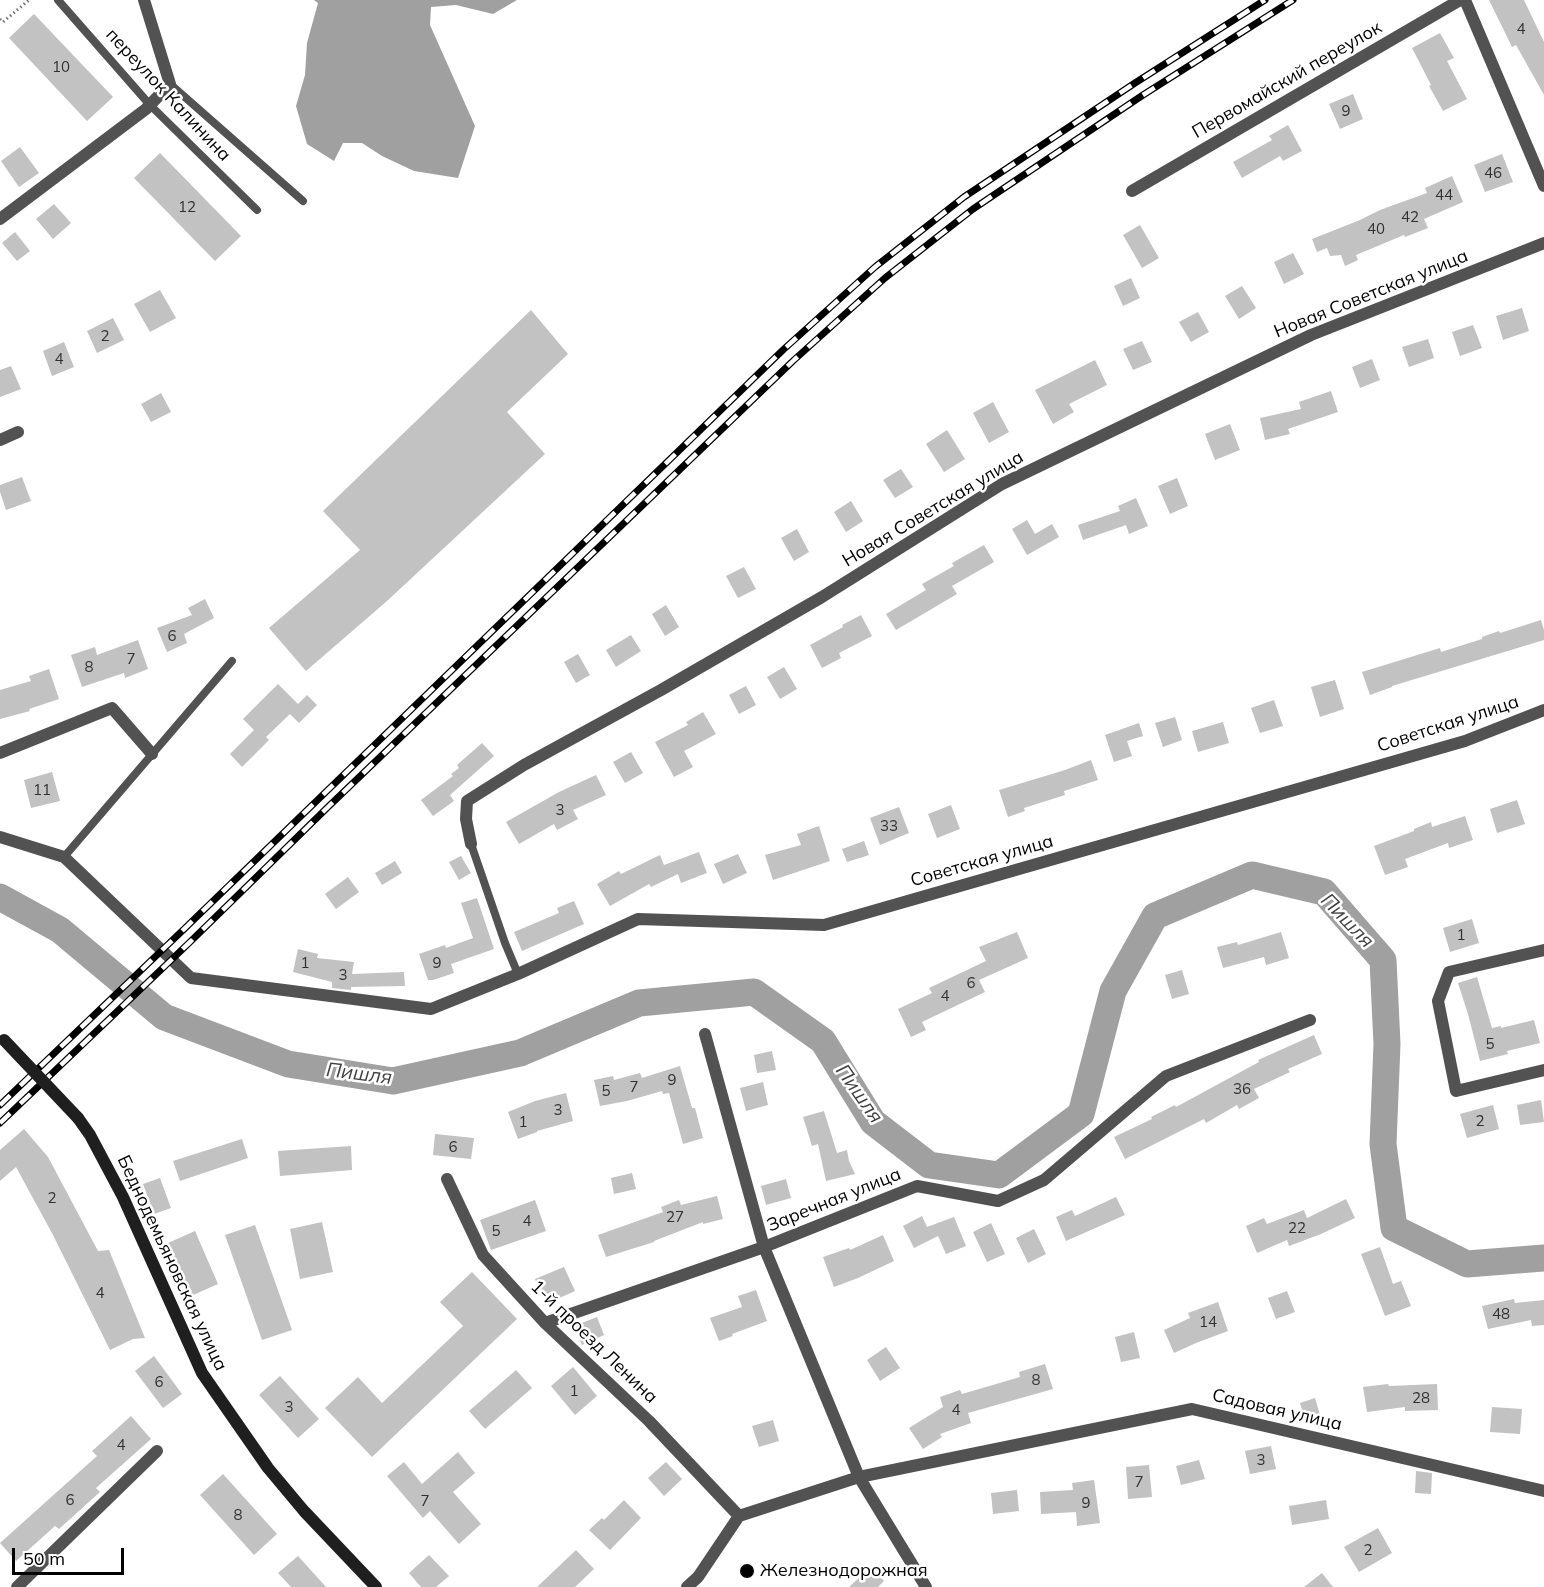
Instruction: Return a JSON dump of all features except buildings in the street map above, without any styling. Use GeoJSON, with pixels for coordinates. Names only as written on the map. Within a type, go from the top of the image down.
{"type":"FeatureCollection","features":[{"type":"Feature","properties":{"kind":"main road","name":"Беднодемьяновская улица"},"geometry":{"type":"LineString","coordinates":[[2,1038],[78,1118],[90,1135],[123,1197],[202,1373],[268,1468],[304,1511],[376,1587]]}},
{"type":"Feature","properties":{"kind":"street"},"geometry":{"type":"LineString","coordinates":[[0,219],[150,105],[170,84],[144,0]]}},
{"type":"Feature","properties":{"kind":"street","name":"Первомайский переулок"},"geometry":{"type":"LineString","coordinates":[[1132,191],[1460,0]]}},
{"type":"Feature","properties":{"kind":"street"},"geometry":{"type":"LineString","coordinates":[[1465,0],[1544,186]]}},
{"type":"Feature","properties":{"kind":"street","name":"Новая Советская улица"},"geometry":{"type":"LineString","coordinates":[[471,844],[466,819],[467,801],[524,765],[661,690],[822,597],[1002,484],[1311,335],[1544,243]]}},
{"type":"Feature","properties":{"kind":"street"},"geometry":{"type":"LineString","coordinates":[[0,440],[18,432]]}},
{"type":"Feature","properties":{"kind":"street"},"geometry":{"type":"LineString","coordinates":[[0,753],[112,708],[152,754]]}},
{"type":"Feature","properties":{"kind":"street","name":"Советская улица"},"geometry":{"type":"LineString","coordinates":[[63,857],[191,978],[431,1009],[518,974],[638,919],[824,925],[1465,741],[1544,710]]}},
{"type":"Feature","properties":{"kind":"street"},"geometry":{"type":"LineString","coordinates":[[0,837],[63,857]]}},
{"type":"Feature","properties":{"kind":"street"},"geometry":{"type":"LineString","coordinates":[[1544,950],[1449,972],[1438,1001],[1456,1091],[1544,1070]]}},
{"type":"Feature","properties":{"kind":"street","name":"Заречная улица"},"geometry":{"type":"LineString","coordinates":[[545,1323],[764,1247],[917,1186],[998,1201],[1044,1180],[1166,1076],[1311,1020]]}},
{"type":"Feature","properties":{"kind":"street"},"geometry":{"type":"LineString","coordinates":[[705,1034],[764,1247],[859,1477],[926,1587]]}},
{"type":"Feature","properties":{"kind":"street","name":"1-й проезд Ленина"},"geometry":{"type":"LineString","coordinates":[[447,1179],[483,1255],[545,1323],[649,1420],[739,1516]]}},
{"type":"Feature","properties":{"kind":"street","name":"Садовая улица"},"geometry":{"type":"LineString","coordinates":[[739,1516],[859,1477],[1192,1409],[1544,1491]]}},
{"type":"Feature","properties":{"kind":"street"},"geometry":{"type":"LineString","coordinates":[[17,1587],[157,1451]]}},
{"type":"Feature","properties":{"kind":"street"},"geometry":{"type":"LineString","coordinates":[[687,1587],[698,1577],[739,1516]]}},
{"type":"Feature","properties":{"kind":"lane","name":"переулок Калинина"},"geometry":{"type":"LineString","coordinates":[[58,0],[150,105],[257,210]]}},
{"type":"Feature","properties":{"kind":"lane","name":"переулок Калинина"},"geometry":{"type":"LineString","coordinates":[[170,84],[303,201]]}},
{"type":"Feature","properties":{"kind":"lane"},"geometry":{"type":"LineString","coordinates":[[63,857],[232,661]]}},
{"type":"Feature","properties":{"kind":"lane"},"geometry":{"type":"LineString","coordinates":[[471,844],[518,974]]}},
{"type":"Feature","properties":{"kind":"path"},"geometry":{"type":"LineString","coordinates":[[0,19],[3,22],[28,0]]}},
{"type":"Feature","properties":{"kind":"shaded area"},"geometry":{"type":"Polygon","coordinates":[[[314,0],[517,0],[493,14],[456,5],[431,7],[430,25],[475,126],[458,178],[414,171],[382,156],[362,143],[343,143],[334,161],[307,144],[296,106],[305,75],[307,43],[318,3],[314,0]]]}},
{"type":"Feature","properties":{"kind":"waterway","name":"Пишля"},"geometry":{"type":"LineString","coordinates":[[0,897],[60,930],[164,1017],[288,1064],[393,1081],[520,1053],[639,1003],[754,992],[823,1041],[873,1122],[929,1165],[999,1175],[1081,1114],[1113,991],[1155,916],[1252,875],[1324,892],[1383,960],[1387,1044],[1383,1144],[1394,1228],[1467,1264],[1544,1258]]}},
{"type":"Feature","properties":{"kind":"railway"},"geometry":{"type":"LineString","coordinates":[[0,1105],[784,349],[875,267],[964,197],[1265,0]]}},
{"type":"Feature","properties":{"kind":"railway"},"geometry":{"type":"LineString","coordinates":[[0,1123],[794,360],[885,278],[973,209],[1143,95],[1293,0]]}},
{"type":"Feature","properties":{"kind":"place","name":"Железнодорожная"},"geometry":{"type":"Point","coordinates":[747,1571]}}]}
